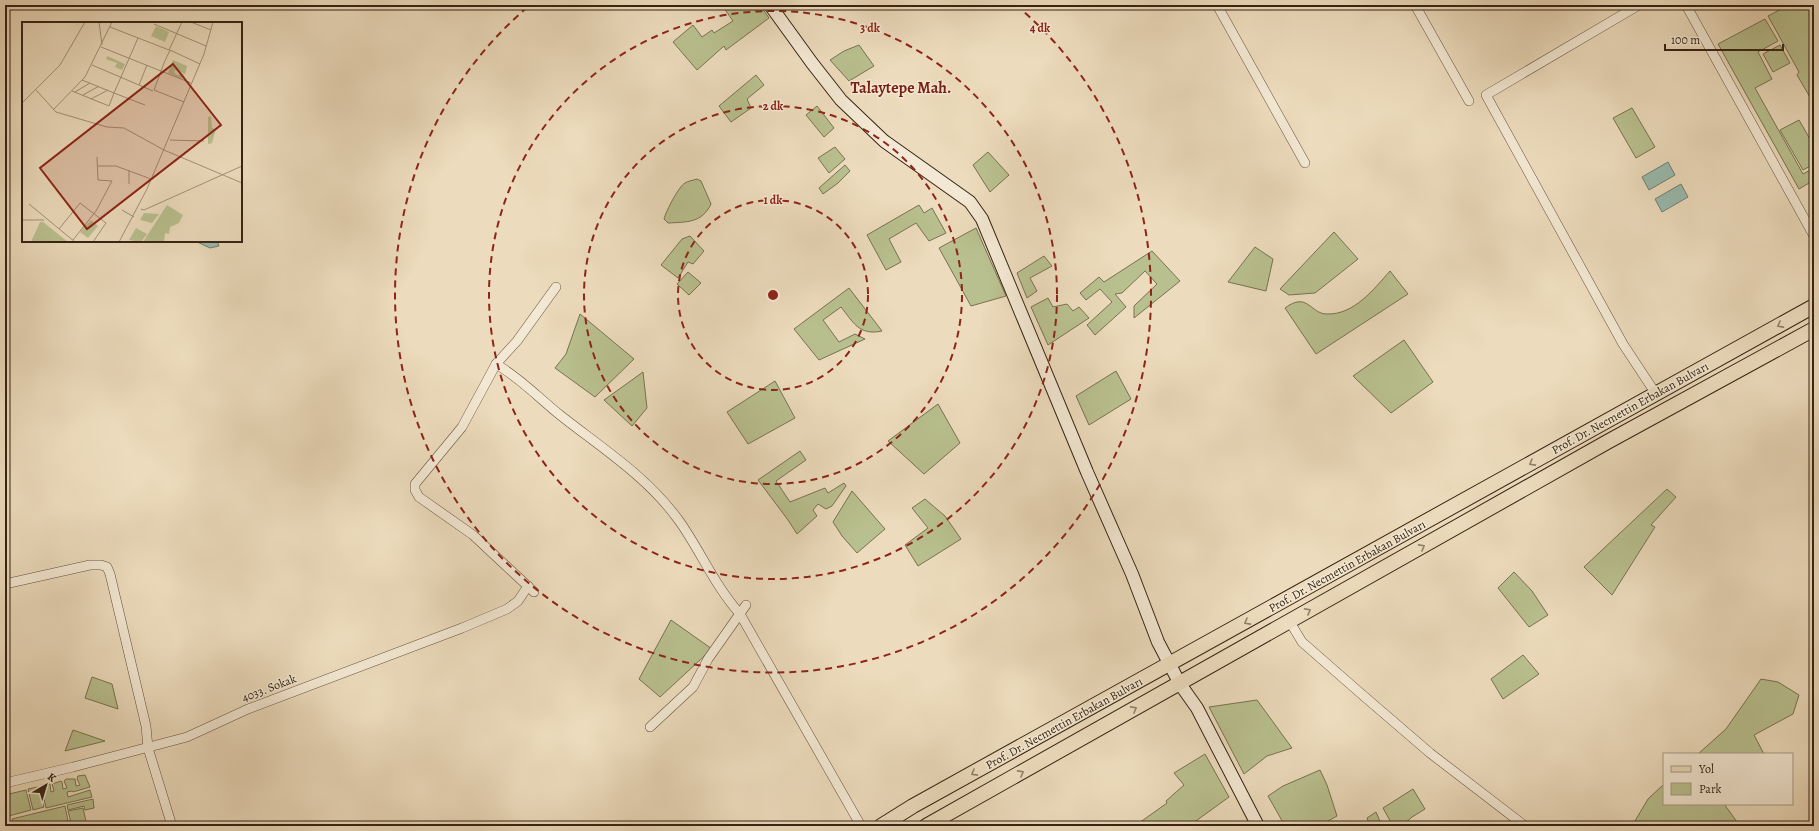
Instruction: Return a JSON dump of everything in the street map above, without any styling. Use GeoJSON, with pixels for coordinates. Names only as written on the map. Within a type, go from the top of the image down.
{"type":"FeatureCollection","features":[{"type":"Feature","properties":{"kind":"main road","name":"Prof. Dr. Necmettin Erbakan Bulvarı"},"geometry":{"type":"LineString","coordinates":[[881,826],[913,806],[1814,306]]}},
{"type":"Feature","properties":{"kind":"main road","name":"Prof. Dr. Necmettin Erbakan Bulvarı"},"geometry":{"type":"LineString","coordinates":[[926,826],[1609,441],[1814,329]]}},
{"type":"Feature","properties":{"kind":"street"},"geometry":{"type":"LineString","coordinates":[[770,5],[841,100],[884,141],[970,202],[982,219],[1087,472],[1132,574],[1158,642],[1180,684],[1197,708],[1258,826]]}},
{"type":"Feature","properties":{"kind":"street"},"geometry":{"type":"LineString","coordinates":[[1217,5],[1304,162]]}},
{"type":"Feature","properties":{"kind":"street"},"geometry":{"type":"LineString","coordinates":[[1415,5],[1469,101]]}},
{"type":"Feature","properties":{"kind":"street"},"geometry":{"type":"LineString","coordinates":[[1639,5],[1486,96],[1620,337],[1656,394]]}},
{"type":"Feature","properties":{"kind":"street"},"geometry":{"type":"LineString","coordinates":[[1686,5],[1814,236]]}},
{"type":"Feature","properties":{"kind":"street"},"geometry":{"type":"LineString","coordinates":[[556,287],[516,341],[496,364],[508,371],[560,415],[597,442],[656,492],[681,523],[726,599],[740,614],[861,826]]}},
{"type":"Feature","properties":{"kind":"street","name":"4033. Sokak"},"geometry":{"type":"LineString","coordinates":[[5,783],[188,737],[248,709],[462,628],[507,609],[518,601],[531,589],[473,535],[419,497],[415,490],[415,484],[462,427],[496,364]]}},
{"type":"Feature","properties":{"kind":"street"},"geometry":{"type":"LineString","coordinates":[[5,584],[90,565],[101,565],[108,567],[146,726],[148,748],[172,826]]}},
{"type":"Feature","properties":{"kind":"street"},"geometry":{"type":"LineString","coordinates":[[650,727],[693,687],[708,659],[746,605]]}},
{"type":"Feature","properties":{"kind":"street"},"geometry":{"type":"LineString","coordinates":[[1290,622],[1302,642],[1358,691],[1430,753],[1525,826]]}},
{"type":"Feature","properties":{"kind":"green space"},"geometry":{"type":"Polygon","coordinates":[[[722,5],[760,5],[769,18],[726,50],[724,46],[697,70],[673,42],[693,25],[702,37],[712,30],[714,33],[733,21],[722,5]]]}},
{"type":"Feature","properties":{"kind":"green space"},"geometry":{"type":"Polygon","coordinates":[[[1789,5],[1814,5],[1814,104],[1797,75],[1799,72],[1768,16],[1789,5]]]}},
{"type":"Feature","properties":{"kind":"green space"},"geometry":{"type":"Polygon","coordinates":[[[1765,19],[1778,41],[1758,52],[1772,79],[1755,88],[1803,174],[1814,168],[1814,180],[1799,189],[1718,44],[1765,19]]]}},
{"type":"Feature","properties":{"kind":"green space"},"geometry":{"type":"Polygon","coordinates":[[[859,45],[874,66],[849,81],[830,60],[844,51],[859,45]]]}},
{"type":"Feature","properties":{"kind":"green space"},"geometry":{"type":"Polygon","coordinates":[[[1780,45],[1790,63],[1773,72],[1763,54],[1780,45]]]}},
{"type":"Feature","properties":{"kind":"green space"},"geometry":{"type":"Polygon","coordinates":[[[756,75],[764,85],[747,99],[751,108],[731,122],[719,106],[756,75]]]}},
{"type":"Feature","properties":{"kind":"green space"},"geometry":{"type":"Polygon","coordinates":[[[817,106],[834,128],[824,137],[806,115],[817,106]]]}},
{"type":"Feature","properties":{"kind":"green space"},"geometry":{"type":"Polygon","coordinates":[[[1632,108],[1655,147],[1636,158],[1613,118],[1632,108]]]}},
{"type":"Feature","properties":{"kind":"green space"},"geometry":{"type":"Polygon","coordinates":[[[1799,120],[1814,146],[1814,164],[1803,170],[1780,130],[1799,120]]]}},
{"type":"Feature","properties":{"kind":"green space"},"geometry":{"type":"Polygon","coordinates":[[[835,147],[845,159],[829,173],[818,158],[835,147]]]}},
{"type":"Feature","properties":{"kind":"green space"},"geometry":{"type":"Polygon","coordinates":[[[988,152],[1009,175],[990,192],[973,165],[988,152]]]}},
{"type":"Feature","properties":{"kind":"green space"},"geometry":{"type":"Polygon","coordinates":[[[845,165],[850,171],[838,183],[823,194],[819,188],[845,165]]]}},
{"type":"Feature","properties":{"kind":"green space"},"geometry":{"type":"Polygon","coordinates":[[[697,179],[701,181],[711,204],[703,215],[698,218],[688,222],[668,223],[664,219],[665,215],[676,194],[682,185],[697,179]]]}},
{"type":"Feature","properties":{"kind":"green space"},"geometry":{"type":"Polygon","coordinates":[[[919,205],[924,213],[932,208],[946,233],[929,241],[916,223],[889,239],[901,262],[886,270],[867,235],[919,205]]]}},
{"type":"Feature","properties":{"kind":"green space"},"geometry":{"type":"Polygon","coordinates":[[[976,228],[1006,296],[971,306],[939,248],[976,228]]]}},
{"type":"Feature","properties":{"kind":"green space"},"geometry":{"type":"Polygon","coordinates":[[[1334,232],[1358,259],[1315,293],[1289,295],[1280,289],[1334,232]]]}},
{"type":"Feature","properties":{"kind":"green space"},"geometry":{"type":"Polygon","coordinates":[[[690,236],[704,251],[693,264],[688,262],[678,278],[661,265],[682,239],[690,236]]]}},
{"type":"Feature","properties":{"kind":"green space"},"geometry":{"type":"Polygon","coordinates":[[[1255,247],[1273,259],[1266,291],[1228,282],[1255,247]]]}},
{"type":"Feature","properties":{"kind":"green space"},"geometry":{"type":"Polygon","coordinates":[[[1152,251],[1180,281],[1134,318],[1134,306],[1157,284],[1145,271],[1122,293],[1115,294],[1126,307],[1095,335],[1087,325],[1112,302],[1100,289],[1086,300],[1080,293],[1099,277],[1104,282],[1152,251]]]}},
{"type":"Feature","properties":{"kind":"green space"},"geometry":{"type":"Polygon","coordinates":[[[1044,256],[1052,266],[1030,278],[1037,291],[1027,298],[1017,273],[1044,256]]]}},
{"type":"Feature","properties":{"kind":"green space"},"geometry":{"type":"Polygon","coordinates":[[[1390,271],[1408,294],[1316,354],[1285,308],[1293,303],[1304,302],[1321,313],[1337,313],[1346,310],[1363,300],[1390,271]]]}},
{"type":"Feature","properties":{"kind":"green space"},"geometry":{"type":"Polygon","coordinates":[[[688,272],[701,283],[689,295],[677,284],[688,272]]]}},
{"type":"Feature","properties":{"kind":"green space"},"geometry":{"type":"Polygon","coordinates":[[[849,288],[882,331],[874,332],[862,330],[853,323],[841,307],[823,320],[839,342],[855,334],[865,339],[819,360],[794,329],[849,288]]]}},
{"type":"Feature","properties":{"kind":"green space"},"geometry":{"type":"Polygon","coordinates":[[[1048,298],[1053,307],[1067,304],[1073,311],[1079,307],[1089,318],[1048,345],[1031,307],[1048,298]]]}},
{"type":"Feature","properties":{"kind":"green space"},"geometry":{"type":"Polygon","coordinates":[[[580,314],[634,359],[595,397],[555,368],[566,354],[580,314]]]}},
{"type":"Feature","properties":{"kind":"green space"},"geometry":{"type":"Polygon","coordinates":[[[1404,340],[1433,382],[1391,413],[1353,376],[1404,340]]]}},
{"type":"Feature","properties":{"kind":"green space"},"geometry":{"type":"Polygon","coordinates":[[[1116,371],[1131,399],[1089,425],[1076,396],[1116,371]]]}},
{"type":"Feature","properties":{"kind":"green space"},"geometry":{"type":"Polygon","coordinates":[[[643,372],[647,408],[632,426],[604,400],[643,372]]]}},
{"type":"Feature","properties":{"kind":"green space"},"geometry":{"type":"Polygon","coordinates":[[[775,381],[795,418],[748,444],[727,412],[775,381]]]}},
{"type":"Feature","properties":{"kind":"green space"},"geometry":{"type":"Polygon","coordinates":[[[938,404],[960,443],[924,474],[888,441],[938,404]]]}},
{"type":"Feature","properties":{"kind":"green space"},"geometry":{"type":"Polygon","coordinates":[[[800,451],[806,460],[776,481],[790,502],[825,488],[828,493],[844,483],[846,486],[832,506],[826,509],[818,504],[813,510],[817,516],[797,534],[758,480],[800,451]]]}},
{"type":"Feature","properties":{"kind":"green space"},"geometry":{"type":"Polygon","coordinates":[[[1667,489],[1676,497],[1651,525],[1655,527],[1612,595],[1584,567],[1667,489]]]}},
{"type":"Feature","properties":{"kind":"green space"},"geometry":{"type":"Polygon","coordinates":[[[852,491],[885,529],[857,553],[842,536],[833,522],[852,491]]]}},
{"type":"Feature","properties":{"kind":"green space"},"geometry":{"type":"Polygon","coordinates":[[[925,499],[945,516],[961,539],[918,566],[905,545],[928,528],[912,508],[925,499]]]}},
{"type":"Feature","properties":{"kind":"green space"},"geometry":{"type":"Polygon","coordinates":[[[1514,572],[1532,591],[1548,615],[1529,627],[1498,588],[1514,572]]]}},
{"type":"Feature","properties":{"kind":"green space"},"geometry":{"type":"Polygon","coordinates":[[[671,620],[712,649],[660,697],[639,679],[671,620]]]}},
{"type":"Feature","properties":{"kind":"green space"},"geometry":{"type":"Polygon","coordinates":[[[1523,655],[1539,674],[1503,699],[1491,679],[1523,655]]]}},
{"type":"Feature","properties":{"kind":"green space"},"geometry":{"type":"Polygon","coordinates":[[[92,677],[112,684],[118,709],[85,698],[92,677]]]}},
{"type":"Feature","properties":{"kind":"green space"},"geometry":{"type":"Polygon","coordinates":[[[1761,679],[1778,682],[1799,695],[1793,714],[1754,735],[1763,753],[1699,753],[1726,729],[1761,679]]]}},
{"type":"Feature","properties":{"kind":"green space"},"geometry":{"type":"Polygon","coordinates":[[[1257,700],[1292,748],[1267,756],[1244,774],[1209,707],[1257,700]]]}},
{"type":"Feature","properties":{"kind":"green space"},"geometry":{"type":"Polygon","coordinates":[[[73,730],[105,741],[65,751],[73,730]]]}},
{"type":"Feature","properties":{"kind":"green space"},"geometry":{"type":"Polygon","coordinates":[[[1205,754],[1229,797],[1189,826],[1141,826],[1139,823],[1167,803],[1166,801],[1184,785],[1174,773],[1205,754]]]}},
{"type":"Feature","properties":{"kind":"green space"},"geometry":{"type":"Polygon","coordinates":[[[1320,770],[1327,785],[1337,816],[1319,826],[1285,826],[1268,796],[1283,786],[1320,770]]]}},
{"type":"Feature","properties":{"kind":"green space"},"geometry":{"type":"Polygon","coordinates":[[[85,775],[90,787],[73,792],[67,792],[68,797],[90,790],[92,797],[46,808],[41,785],[50,784],[51,792],[54,791],[52,784],[61,781],[63,789],[67,788],[64,781],[66,779],[75,779],[76,786],[80,785],[77,779],[78,776],[85,775]]]}},
{"type":"Feature","properties":{"kind":"green space"},"geometry":{"type":"Polygon","coordinates":[[[1663,785],[1663,805],[1725,805],[1740,826],[1632,826],[1648,799],[1663,785]]]}},
{"type":"Feature","properties":{"kind":"green space"},"geometry":{"type":"Polygon","coordinates":[[[38,787],[44,807],[33,810],[28,789],[38,787]]]}},
{"type":"Feature","properties":{"kind":"green space"},"geometry":{"type":"Polygon","coordinates":[[[1413,789],[1425,809],[1412,817],[1402,826],[1393,826],[1383,808],[1413,789]]]}},
{"type":"Feature","properties":{"kind":"green space"},"geometry":{"type":"Polygon","coordinates":[[[26,790],[31,810],[5,817],[5,795],[26,790]]]}},
{"type":"Feature","properties":{"kind":"green space"},"geometry":{"type":"Polygon","coordinates":[[[93,799],[94,808],[85,810],[84,806],[68,810],[67,805],[93,799]]]}},
{"type":"Feature","properties":{"kind":"green space"},"geometry":{"type":"Polygon","coordinates":[[[65,806],[68,821],[51,823],[51,826],[14,826],[12,819],[65,806]]]}},
{"type":"Feature","properties":{"kind":"green space"},"geometry":{"type":"Polygon","coordinates":[[[83,808],[87,826],[72,826],[68,811],[83,808]]]}},
{"type":"Feature","properties":{"kind":"green space"},"geometry":{"type":"Polygon","coordinates":[[[1376,812],[1382,826],[1370,826],[1367,818],[1376,812]]]}},
{"type":"Feature","properties":{"kind":"water"},"geometry":{"type":"Polygon","coordinates":[[[1668,162],[1675,175],[1649,190],[1642,177],[1668,162]]]}},
{"type":"Feature","properties":{"kind":"water"},"geometry":{"type":"Polygon","coordinates":[[[1681,184],[1688,197],[1662,212],[1655,199],[1681,184]]]}},
{"type":"Feature","properties":{"kind":"water"},"geometry":{"type":"Polygon","coordinates":[[[197,242],[217,242],[219,246],[210,248],[197,242]]]}},
{"type":"Feature","properties":{"kind":"district","name":"Talaytepe Mah."},"geometry":{"type":"Point","coordinates":[901,87]}}]}
